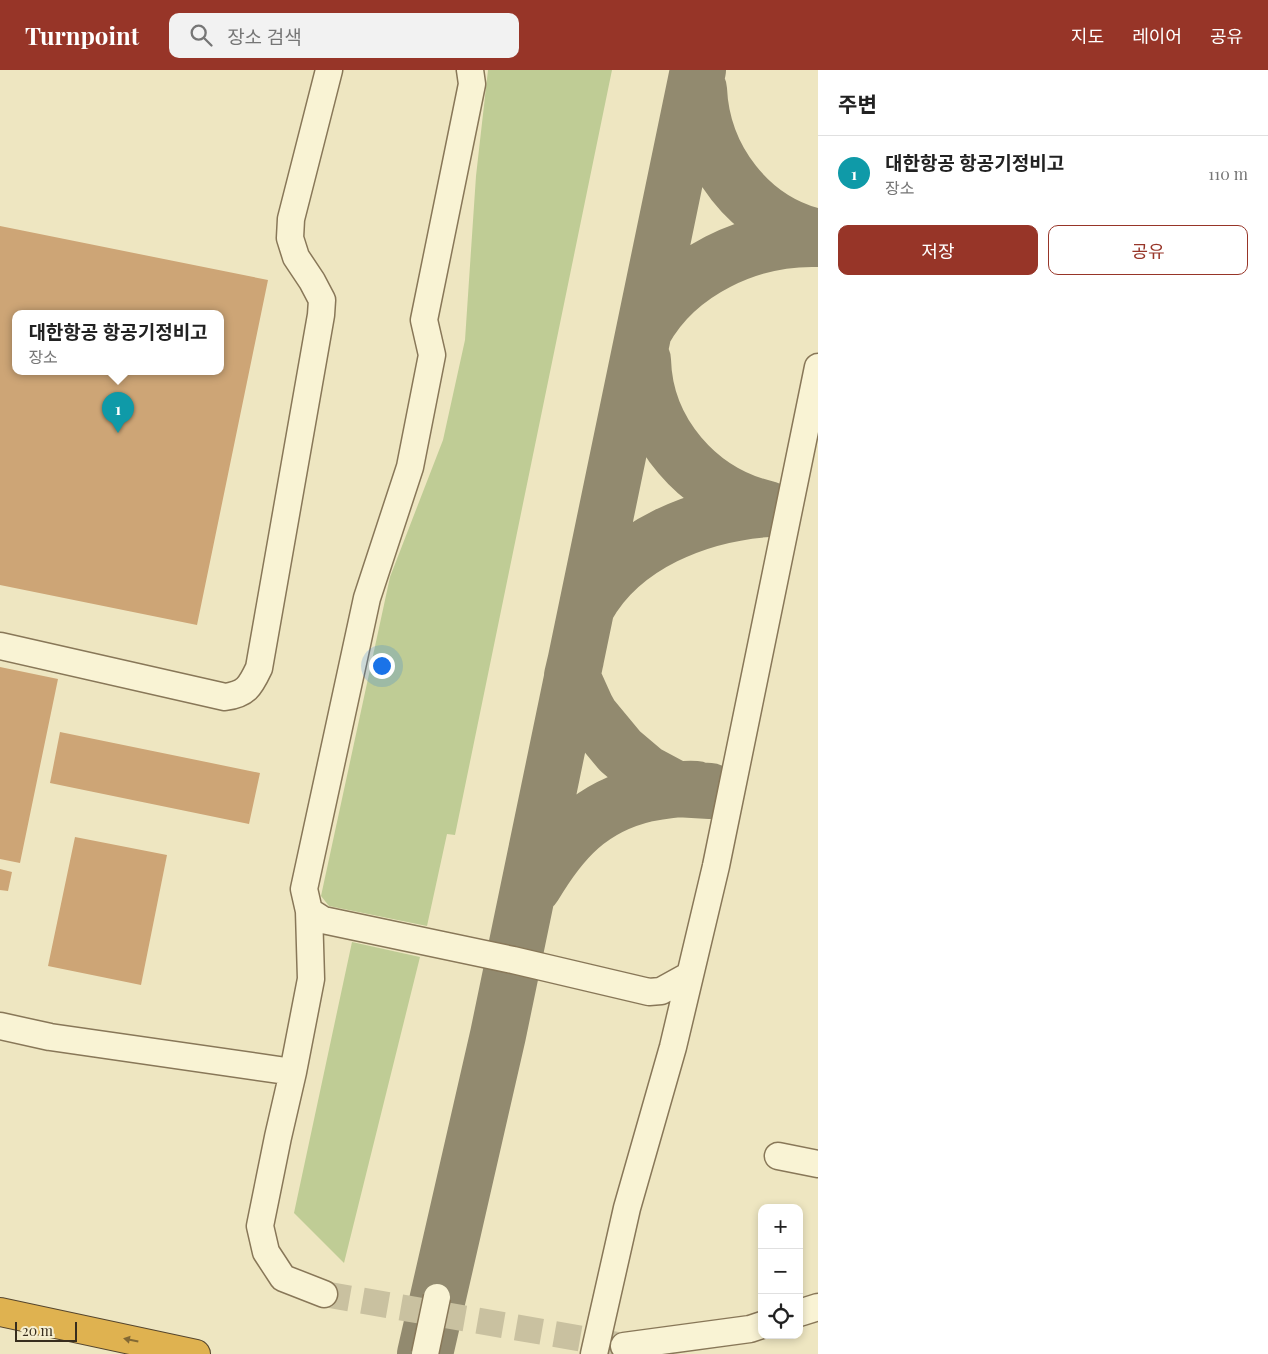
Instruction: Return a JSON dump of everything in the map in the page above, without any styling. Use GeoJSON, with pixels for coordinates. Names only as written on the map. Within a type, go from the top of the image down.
{"type":"FeatureCollection","features":[{"type":"Feature","properties":{"kind":"highway"},"geometry":{"type":"LineString","coordinates":[[0,1312],[196,1354]]}},
{"type":"Feature","properties":{"kind":"street"},"geometry":{"type":"LineString","coordinates":[[0,646],[225,697],[239,695],[252,683],[259,668],[321,315],[322,300],[296,257],[290,238],[291,219],[329,70]]}},
{"type":"Feature","properties":{"kind":"street"},"geometry":{"type":"LineString","coordinates":[[324,1294],[284,1278],[266,1252],[260,1226],[311,979],[309,911],[304,889],[367,598],[410,468],[432,355],[424,320],[472,84],[470,70]]}},
{"type":"Feature","properties":{"kind":"street"},"geometry":{"type":"LineString","coordinates":[[594,1354],[627,1208],[673,1047],[720,846],[818,367]]}},
{"type":"Feature","properties":{"kind":"street"},"geometry":{"type":"LineString","coordinates":[[309,911],[323,920],[513,960],[649,992],[661,991],[690,975]]}},
{"type":"Feature","properties":{"kind":"street"},"geometry":{"type":"LineString","coordinates":[[649,992],[672,1019],[675,1034],[673,1047]]}},
{"type":"Feature","properties":{"kind":"street"},"geometry":{"type":"LineString","coordinates":[[0,1026],[50,1037],[293,1072]]}},
{"type":"Feature","properties":{"kind":"street"},"geometry":{"type":"LineString","coordinates":[[778,1156],[818,1164]]}},
{"type":"Feature","properties":{"kind":"street"},"geometry":{"type":"LineString","coordinates":[[425,1354],[437,1297]]}},
{"type":"Feature","properties":{"kind":"street"},"geometry":{"type":"LineString","coordinates":[[803,1312],[818,1307]]}},
{"type":"Feature","properties":{"kind":"street"},"geometry":{"type":"LineString","coordinates":[[624,1346],[758,1326]]}},
{"type":"Feature","properties":{"kind":"green space"},"geometry":{"type":"Polygon","coordinates":[[[488,70],[612,70],[455,835],[447,834],[427,926],[329,906],[321,896],[390,577],[443,440],[465,340],[476,176],[488,70]]]}},
{"type":"Feature","properties":{"kind":"green space"},"geometry":{"type":"Polygon","coordinates":[[[352,942],[420,957],[344,1263],[294,1213],[352,942]]]}},
{"type":"Feature","properties":{"kind":"building"},"geometry":{"type":"Polygon","coordinates":[[[0,226],[268,280],[197,625],[0,585],[0,226]]]}},
{"type":"Feature","properties":{"kind":"building"},"geometry":{"type":"Polygon","coordinates":[[[0,667],[58,679],[20,863],[0,859],[0,667]]]}},
{"type":"Feature","properties":{"kind":"building"},"geometry":{"type":"Polygon","coordinates":[[[60,732],[260,773],[249,824],[50,783],[60,732]]]}},
{"type":"Feature","properties":{"kind":"building"},"geometry":{"type":"Polygon","coordinates":[[[75,837],[167,855],[141,985],[48,966],[75,837]]]}},
{"type":"Feature","properties":{"kind":"building"},"geometry":{"type":"Polygon","coordinates":[[[0,869],[12,872],[8,891],[0,890],[0,869]]]}},
{"type":"Feature","properties":{"kind":"taxiway"},"geometry":{"type":"LineString","coordinates":[[425,1354],[498,1035],[698,70]]}},
{"type":"Feature","properties":{"kind":"taxiway"},"geometry":{"type":"LineString","coordinates":[[699,89],[702,115],[709,139],[720,162],[734,183],[751,201],[771,217],[793,229],[818,237]]}},
{"type":"Feature","properties":{"kind":"taxiway"},"geometry":{"type":"LineString","coordinates":[[644,331],[658,310],[676,291],[696,275],[718,262],[742,251],[767,244],[792,240],[818,239]]}},
{"type":"Feature","properties":{"kind":"taxiway"},"geometry":{"type":"LineString","coordinates":[[643,360],[646,386],[654,411],[665,435],[680,456],[698,474],[719,489],[743,501],[768,509]]}},
{"type":"Feature","properties":{"kind":"taxiway"},"geometry":{"type":"LineString","coordinates":[[587,607],[602,585],[620,566],[641,550],[665,536],[716,518],[768,509]]}},
{"type":"Feature","properties":{"kind":"taxiway"},"geometry":{"type":"LineString","coordinates":[[576,659],[572,676],[586,707],[591,716],[620,751],[646,773],[676,789],[710,791]]}},
{"type":"Feature","properties":{"kind":"taxiway"},"geometry":{"type":"LineString","coordinates":[[534,886],[567,840],[580,827],[609,807],[646,794],[677,789],[696,789]]}},
{"type":"Feature","properties":{"kind":"tunnel"},"geometry":{"type":"LineString","coordinates":[[324,1294],[618,1345]]}},
{"type":"Feature","properties":{"kind":"place","name":"대한항공 항공기정비고"},"geometry":{"type":"Point","coordinates":[118,433]}}]}
